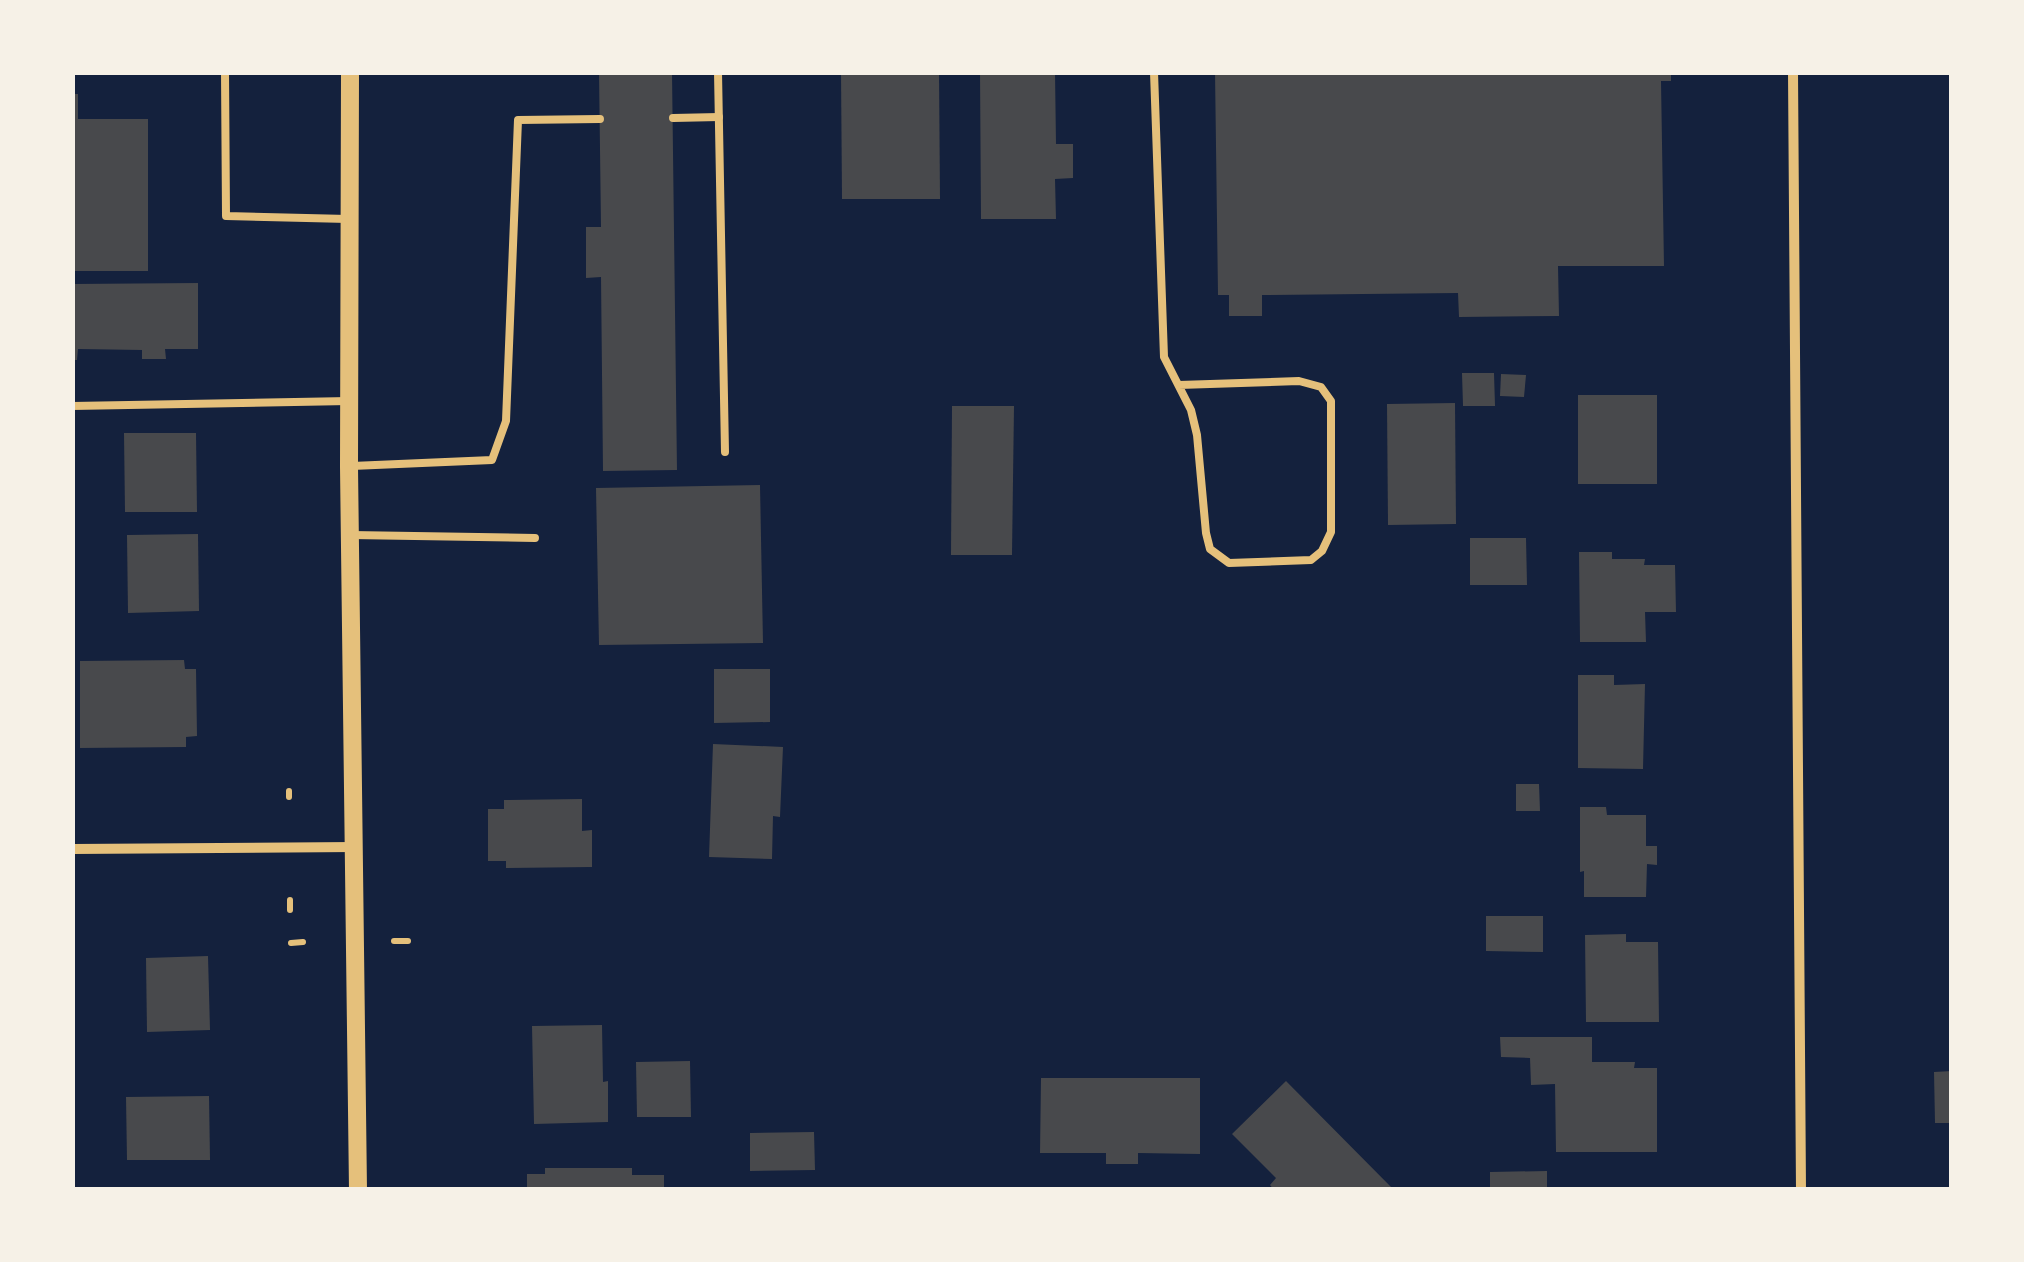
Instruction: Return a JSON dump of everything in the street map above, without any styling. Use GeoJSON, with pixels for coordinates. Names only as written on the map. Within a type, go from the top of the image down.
{"type":"FeatureCollection","features":[{"type":"Feature","properties":{"kind":"street"},"geometry":{"type":"LineString","coordinates":[[350,72],[349,466],[358,1190]]}},
{"type":"Feature","properties":{"kind":"street"},"geometry":{"type":"LineString","coordinates":[[1793,72],[1801,1190]]}},
{"type":"Feature","properties":{"kind":"street"},"geometry":{"type":"LineString","coordinates":[[72,849],[355,848]]}},
{"type":"Feature","properties":{"kind":"lane"},"geometry":{"type":"LineString","coordinates":[[225,72],[226,216],[350,218]]}},
{"type":"Feature","properties":{"kind":"lane"},"geometry":{"type":"LineString","coordinates":[[718,72],[725,452]]}},
{"type":"Feature","properties":{"kind":"lane"},"geometry":{"type":"LineString","coordinates":[[1154,72],[1164,358],[1198,435],[1210,549],[1229,562],[1311,560],[1322,552],[1331,532],[1331,401],[1321,388],[1299,380],[1179,385]]}},
{"type":"Feature","properties":{"kind":"lane"},"geometry":{"type":"LineString","coordinates":[[673,118],[719,117]]}},
{"type":"Feature","properties":{"kind":"lane"},"geometry":{"type":"LineString","coordinates":[[349,466],[492,460],[506,421],[518,120],[600,119]]}},
{"type":"Feature","properties":{"kind":"lane"},"geometry":{"type":"LineString","coordinates":[[72,406],[350,401]]}},
{"type":"Feature","properties":{"kind":"lane"},"geometry":{"type":"LineString","coordinates":[[351,536],[535,538]]}},
{"type":"Feature","properties":{"kind":"path"},"geometry":{"type":"LineString","coordinates":[[290,900],[290,910]]}},
{"type":"Feature","properties":{"kind":"path"},"geometry":{"type":"LineString","coordinates":[[394,941],[408,941]]}},
{"type":"Feature","properties":{"kind":"path"},"geometry":{"type":"LineString","coordinates":[[291,943],[304,942]]}},
{"type":"Feature","properties":{"kind":"building"},"geometry":{"type":"Polygon","coordinates":[[[599,72],[672,72],[677,470],[603,471],[601,277],[586,278],[586,227],[601,227],[599,72]]]}},
{"type":"Feature","properties":{"kind":"building"},"geometry":{"type":"Polygon","coordinates":[[[841,72],[939,72],[940,199],[842,199],[841,72]]]}},
{"type":"Feature","properties":{"kind":"building"},"geometry":{"type":"Polygon","coordinates":[[[980,72],[1055,72],[1056,144],[1073,144],[1073,178],[1055,179],[1056,219],[981,219],[980,72]]]}},
{"type":"Feature","properties":{"kind":"building"},"geometry":{"type":"Polygon","coordinates":[[[1215,72],[1671,72],[1671,81],[1661,81],[1664,266],[1558,266],[1559,316],[1459,317],[1458,293],[1262,295],[1262,316],[1229,316],[1229,295],[1218,295],[1215,72]]]}},
{"type":"Feature","properties":{"kind":"building"},"geometry":{"type":"Polygon","coordinates":[[[72,94],[78,94],[78,119],[148,119],[148,271],[72,271],[72,94]]]}},
{"type":"Feature","properties":{"kind":"building"},"geometry":{"type":"Polygon","coordinates":[[[198,283],[198,349],[165,349],[166,359],[142,359],[142,350],[78,349],[77,360],[72,360],[72,284],[198,283]]]}},
{"type":"Feature","properties":{"kind":"building"},"geometry":{"type":"Polygon","coordinates":[[[1462,373],[1494,373],[1495,406],[1463,406],[1462,373]]]}},
{"type":"Feature","properties":{"kind":"building"},"geometry":{"type":"Polygon","coordinates":[[[1501,374],[1526,375],[1524,397],[1500,396],[1501,374]]]}},
{"type":"Feature","properties":{"kind":"building"},"geometry":{"type":"Polygon","coordinates":[[[1578,395],[1657,395],[1657,484],[1578,484],[1578,395]]]}},
{"type":"Feature","properties":{"kind":"building"},"geometry":{"type":"Polygon","coordinates":[[[1455,403],[1456,524],[1388,525],[1387,404],[1455,403]]]}},
{"type":"Feature","properties":{"kind":"building"},"geometry":{"type":"Polygon","coordinates":[[[952,406],[1014,406],[1012,555],[951,555],[952,406]]]}},
{"type":"Feature","properties":{"kind":"building"},"geometry":{"type":"Polygon","coordinates":[[[124,433],[196,433],[197,512],[125,512],[124,433]]]}},
{"type":"Feature","properties":{"kind":"building"},"geometry":{"type":"Polygon","coordinates":[[[760,485],[763,643],[599,645],[596,488],[760,485]]]}},
{"type":"Feature","properties":{"kind":"building"},"geometry":{"type":"Polygon","coordinates":[[[198,534],[199,611],[128,613],[127,535],[198,534]]]}},
{"type":"Feature","properties":{"kind":"building"},"geometry":{"type":"Polygon","coordinates":[[[1470,538],[1526,538],[1527,585],[1470,585],[1470,538]]]}},
{"type":"Feature","properties":{"kind":"building"},"geometry":{"type":"Polygon","coordinates":[[[1579,552],[1612,552],[1612,559],[1645,559],[1644,565],[1675,565],[1676,612],[1645,612],[1646,642],[1580,642],[1579,552]]]}},
{"type":"Feature","properties":{"kind":"building"},"geometry":{"type":"Polygon","coordinates":[[[184,660],[185,669],[196,669],[197,736],[186,737],[186,747],[80,748],[80,661],[184,660]]]}},
{"type":"Feature","properties":{"kind":"building"},"geometry":{"type":"Polygon","coordinates":[[[714,669],[770,669],[770,722],[714,723],[714,669]]]}},
{"type":"Feature","properties":{"kind":"building"},"geometry":{"type":"Polygon","coordinates":[[[1578,675],[1614,675],[1614,685],[1645,684],[1643,769],[1578,768],[1578,675]]]}},
{"type":"Feature","properties":{"kind":"building"},"geometry":{"type":"Polygon","coordinates":[[[713,744],[783,747],[780,817],[773,816],[772,859],[709,857],[713,744]]]}},
{"type":"Feature","properties":{"kind":"building"},"geometry":{"type":"Polygon","coordinates":[[[1516,784],[1539,784],[1540,811],[1516,811],[1516,784]]]}},
{"type":"Feature","properties":{"kind":"building"},"geometry":{"type":"Polygon","coordinates":[[[582,799],[582,831],[592,830],[592,867],[506,868],[506,861],[488,861],[488,809],[504,809],[504,800],[582,799]]]}},
{"type":"Feature","properties":{"kind":"building"},"geometry":{"type":"Polygon","coordinates":[[[1580,807],[1606,807],[1607,815],[1646,815],[1646,846],[1657,846],[1657,865],[1647,864],[1646,897],[1584,897],[1580,807]]]}},
{"type":"Feature","properties":{"kind":"building"},"geometry":{"type":"Polygon","coordinates":[[[1486,916],[1543,916],[1543,952],[1486,951],[1486,916]]]}},
{"type":"Feature","properties":{"kind":"building"},"geometry":{"type":"Polygon","coordinates":[[[1626,934],[1626,942],[1658,942],[1659,1022],[1586,1022],[1585,935],[1626,934]]]}},
{"type":"Feature","properties":{"kind":"building"},"geometry":{"type":"Polygon","coordinates":[[[208,956],[210,1030],[147,1032],[146,958],[208,956]]]}},
{"type":"Feature","properties":{"kind":"building"},"geometry":{"type":"Polygon","coordinates":[[[602,1025],[608,1122],[534,1124],[532,1026],[602,1025]]]}},
{"type":"Feature","properties":{"kind":"building"},"geometry":{"type":"Polygon","coordinates":[[[1500,1037],[1592,1037],[1592,1062],[1635,1062],[1634,1068],[1657,1068],[1657,1152],[1556,1152],[1555,1084],[1531,1085],[1530,1058],[1501,1057],[1500,1037]]]}},
{"type":"Feature","properties":{"kind":"building"},"geometry":{"type":"Polygon","coordinates":[[[690,1061],[691,1117],[637,1117],[636,1062],[690,1061]]]}},
{"type":"Feature","properties":{"kind":"building"},"geometry":{"type":"Polygon","coordinates":[[[1952,1071],[1952,1123],[1935,1123],[1934,1072],[1952,1071]]]}},
{"type":"Feature","properties":{"kind":"building"},"geometry":{"type":"Polygon","coordinates":[[[1041,1078],[1200,1078],[1200,1154],[1138,1153],[1138,1164],[1106,1164],[1106,1153],[1040,1153],[1041,1078]]]}},
{"type":"Feature","properties":{"kind":"building"},"geometry":{"type":"Polygon","coordinates":[[[1286,1081],[1394,1190],[1274,1190],[1270,1185],[1276,1178],[1232,1134],[1286,1081]]]}},
{"type":"Feature","properties":{"kind":"building"},"geometry":{"type":"Polygon","coordinates":[[[209,1096],[210,1160],[127,1160],[126,1097],[209,1096]]]}},
{"type":"Feature","properties":{"kind":"building"},"geometry":{"type":"Polygon","coordinates":[[[814,1132],[815,1170],[750,1171],[750,1133],[814,1132]]]}},
{"type":"Feature","properties":{"kind":"building"},"geometry":{"type":"Polygon","coordinates":[[[545,1168],[632,1168],[632,1175],[664,1175],[664,1190],[527,1190],[527,1174],[545,1174],[545,1168]]]}},
{"type":"Feature","properties":{"kind":"building"},"geometry":{"type":"Polygon","coordinates":[[[1547,1171],[1547,1190],[1490,1190],[1490,1172],[1547,1171]]]}}]}
